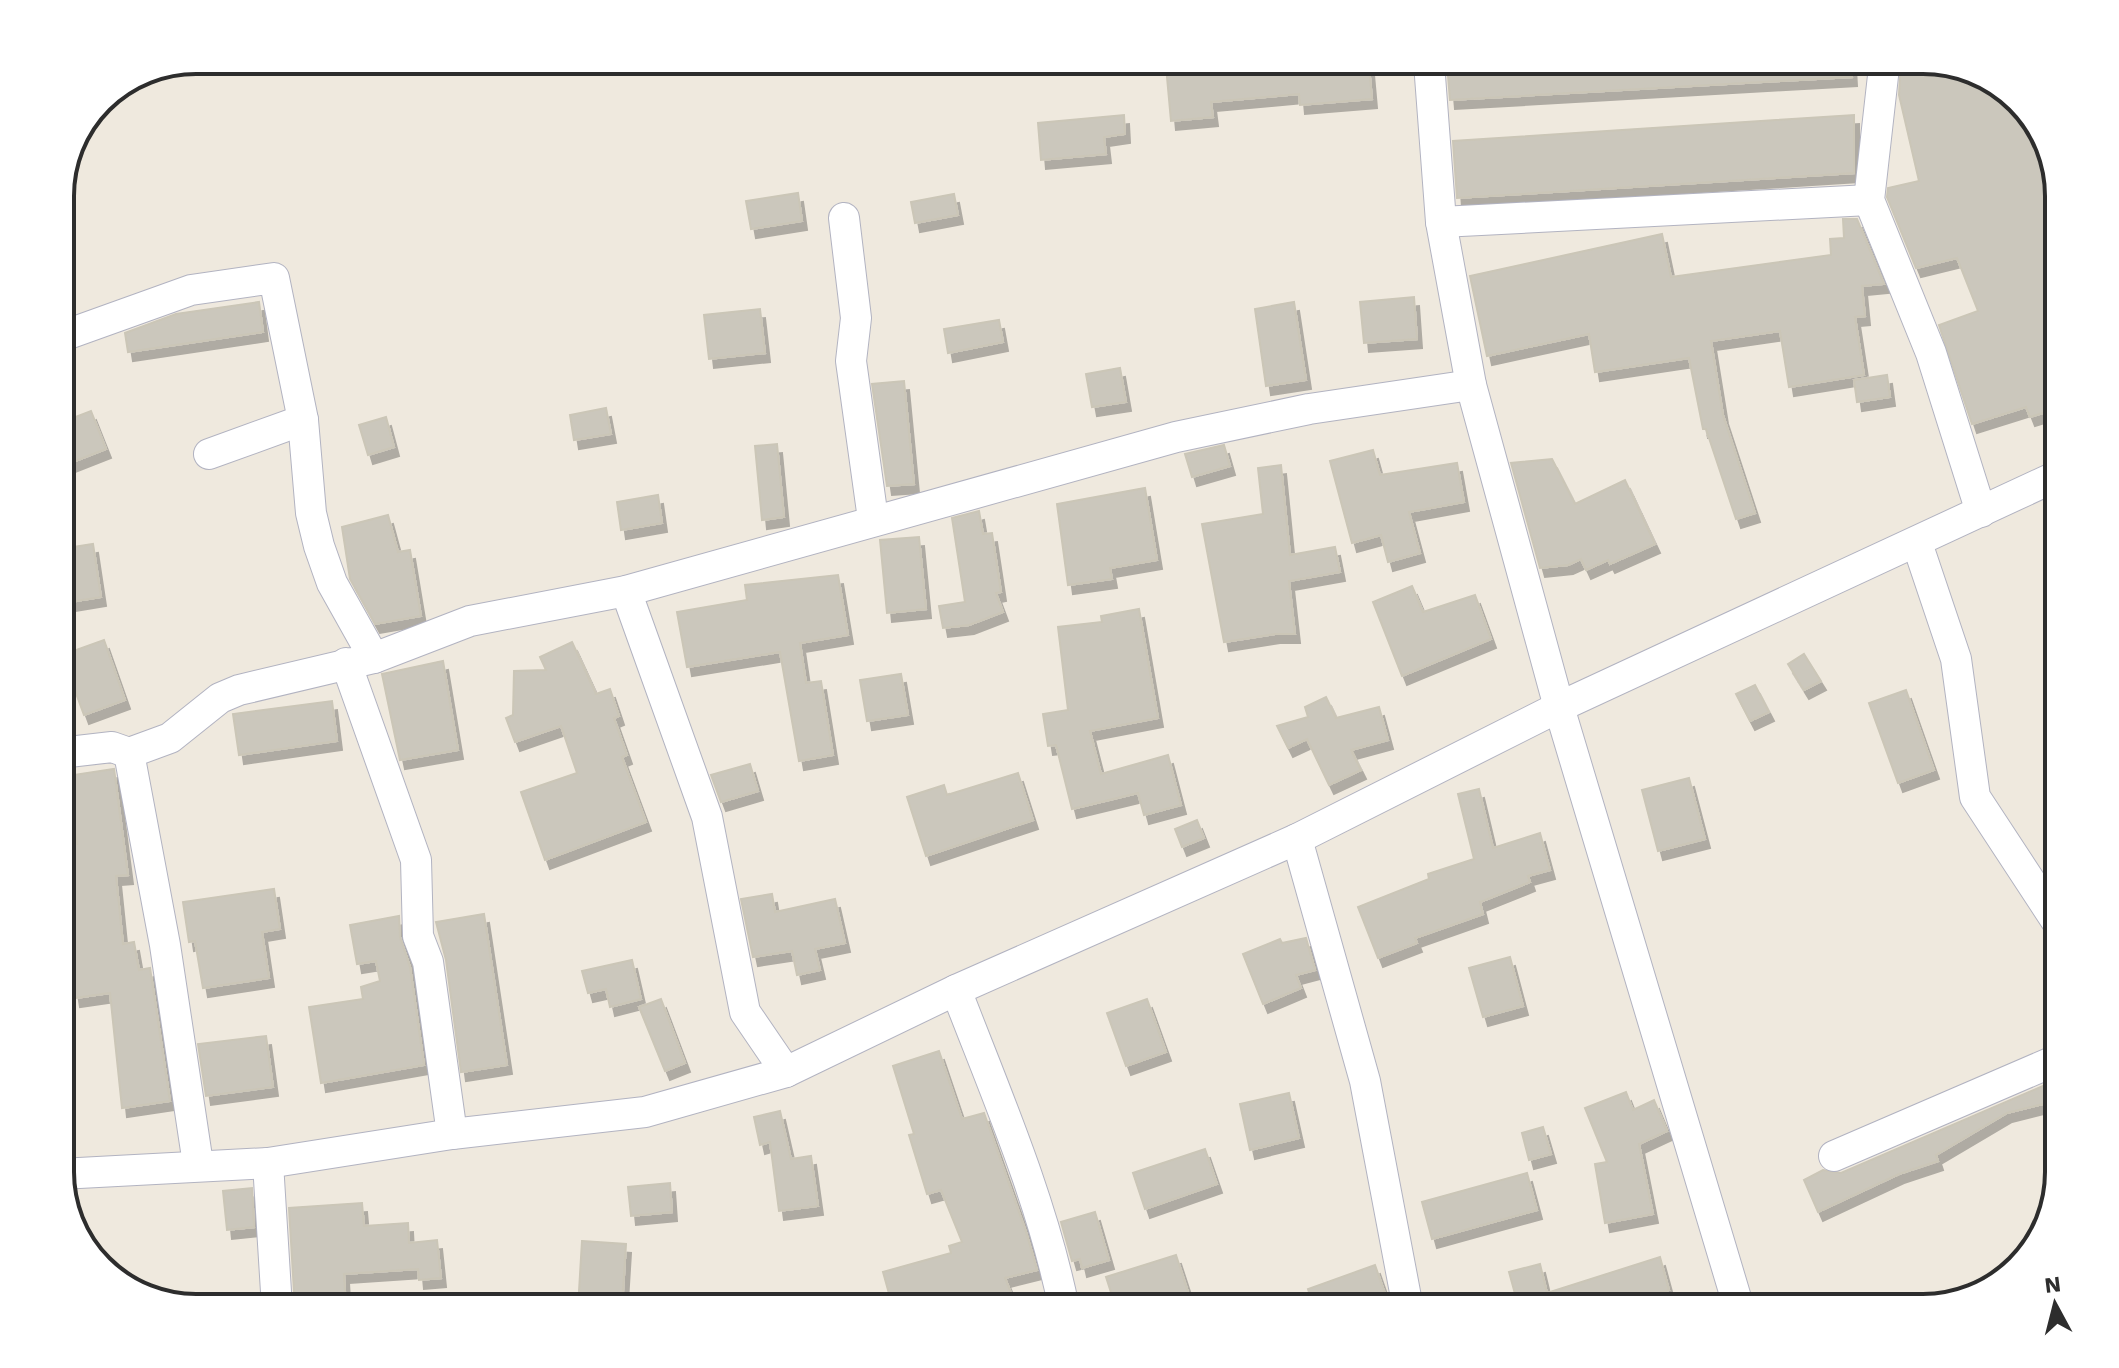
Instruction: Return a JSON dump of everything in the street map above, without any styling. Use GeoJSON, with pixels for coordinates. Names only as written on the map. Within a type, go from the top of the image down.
{"type":"FeatureCollection","features":[{"type":"Feature","properties":{"kind":"street"},"geometry":{"type":"LineString","coordinates":[[1430,74],[1441,222],[1471,385],[1559,707],[1735,1294]]}},
{"type":"Feature","properties":{"kind":"street"},"geometry":{"type":"LineString","coordinates":[[1883,74],[1869,200],[1931,353],[1981,512]]}},
{"type":"Feature","properties":{"kind":"street"},"geometry":{"type":"LineString","coordinates":[[1441,222],[1869,200]]}},
{"type":"Feature","properties":{"kind":"street"},"geometry":{"type":"LineString","coordinates":[[844,218],[856,318],[851,361],[873,519]]}},
{"type":"Feature","properties":{"kind":"street"},"geometry":{"type":"LineString","coordinates":[[74,332],[191,290],[274,278],[303,420],[311,513],[319,546],[360,661],[416,860],[418,936],[428,962],[452,1134]]}},
{"type":"Feature","properties":{"kind":"street"},"geometry":{"type":"LineString","coordinates":[[74,751],[112,747],[129,753],[170,738],[229,694],[360,661],[470,621],[626,591],[873,519],[1176,437],[1309,409],[1471,385]]}},
{"type":"Feature","properties":{"kind":"street"},"geometry":{"type":"LineString","coordinates":[[209,454],[303,420]]}},
{"type":"Feature","properties":{"kind":"street"},"geometry":{"type":"LineString","coordinates":[[74,1173],[198,1164],[268,1163],[452,1134],[645,1112],[786,1072],[956,990],[1297,839],[1559,707],[2045,482]]}},
{"type":"Feature","properties":{"kind":"street"},"geometry":{"type":"LineString","coordinates":[[1917,543],[1956,659],[1975,797],[2045,904]]}},
{"type":"Feature","properties":{"kind":"street"},"geometry":{"type":"LineString","coordinates":[[626,591],[707,817],[745,1012],[786,1072]]}},
{"type":"Feature","properties":{"kind":"street"},"geometry":{"type":"LineString","coordinates":[[129,753],[165,945],[198,1164]]}},
{"type":"Feature","properties":{"kind":"street"},"geometry":{"type":"LineString","coordinates":[[1297,839],[1365,1081],[1405,1294]]}},
{"type":"Feature","properties":{"kind":"street"},"geometry":{"type":"LineString","coordinates":[[956,990],[1027,1180],[1055,1263],[1061,1294]]}},
{"type":"Feature","properties":{"kind":"street"},"geometry":{"type":"LineString","coordinates":[[1834,1156],[2045,1065]]}},
{"type":"Feature","properties":{"kind":"street"},"geometry":{"type":"LineString","coordinates":[[268,1163],[276,1294]]}},
{"type":"Feature","properties":{"kind":"building"},"geometry":{"type":"Polygon","coordinates":[[[1167,74],[1370,74],[1372,99],[1300,105],[1299,94],[1211,102],[1213,117],[1171,121],[1167,74]]]}},
{"type":"Feature","properties":{"kind":"building"},"geometry":{"type":"Polygon","coordinates":[[[1448,74],[1852,74],[1852,77],[1450,100],[1448,74]]]}},
{"type":"Feature","properties":{"kind":"building"},"geometry":{"type":"Polygon","coordinates":[[[1900,74],[1939,75],[1962,80],[1991,95],[2015,116],[2039,157],[2045,196],[2045,412],[2030,417],[2026,407],[1972,424],[1939,325],[1978,311],[1957,258],[1916,268],[1887,197],[1888,188],[1919,181],[1899,95],[1900,74]]]}},
{"type":"Feature","properties":{"kind":"building"},"geometry":{"type":"Polygon","coordinates":[[[1124,115],[1125,134],[1104,137],[1106,154],[1041,160],[1038,123],[1124,115]]]}},
{"type":"Feature","properties":{"kind":"building"},"geometry":{"type":"Polygon","coordinates":[[[1854,115],[1854,173],[1457,198],[1453,141],[1854,115]]]}},
{"type":"Feature","properties":{"kind":"building"},"geometry":{"type":"Polygon","coordinates":[[[798,193],[802,221],[751,229],[746,201],[798,193]]]}},
{"type":"Feature","properties":{"kind":"building"},"geometry":{"type":"Polygon","coordinates":[[[954,194],[958,215],[915,223],[911,202],[954,194]]]}},
{"type":"Feature","properties":{"kind":"building"},"geometry":{"type":"Polygon","coordinates":[[[1843,219],[1857,219],[1884,284],[1862,286],[1865,316],[1855,317],[1864,375],[1789,387],[1780,331],[1711,341],[1723,415],[1755,513],[1736,519],[1706,429],[1703,429],[1689,358],[1595,372],[1589,334],[1487,356],[1470,276],[1662,234],[1671,277],[1831,255],[1830,239],[1844,238],[1843,219]]]}},
{"type":"Feature","properties":{"kind":"building"},"geometry":{"type":"Polygon","coordinates":[[[1414,297],[1417,339],[1364,343],[1360,302],[1414,297]]]}},
{"type":"Feature","properties":{"kind":"building"},"geometry":{"type":"Polygon","coordinates":[[[259,302],[263,332],[128,352],[125,333],[176,314],[259,302]]]}},
{"type":"Feature","properties":{"kind":"building"},"geometry":{"type":"Polygon","coordinates":[[[1294,302],[1306,380],[1266,386],[1255,309],[1294,302]]]}},
{"type":"Feature","properties":{"kind":"building"},"geometry":{"type":"Polygon","coordinates":[[[760,309],[765,353],[709,359],[704,315],[760,309]]]}},
{"type":"Feature","properties":{"kind":"building"},"geometry":{"type":"Polygon","coordinates":[[[999,320],[1003,342],[948,353],[944,329],[999,320]]]}},
{"type":"Feature","properties":{"kind":"building"},"geometry":{"type":"Polygon","coordinates":[[[1120,368],[1126,402],[1092,407],[1086,374],[1120,368]]]}},
{"type":"Feature","properties":{"kind":"building"},"geometry":{"type":"Polygon","coordinates":[[[1887,375],[1890,397],[1857,402],[1854,380],[1887,375]]]}},
{"type":"Feature","properties":{"kind":"building"},"geometry":{"type":"Polygon","coordinates":[[[904,381],[914,484],[887,486],[872,384],[904,381]]]}},
{"type":"Feature","properties":{"kind":"building"},"geometry":{"type":"Polygon","coordinates":[[[606,408],[611,434],[574,440],[570,415],[606,408]]]}},
{"type":"Feature","properties":{"kind":"building"},"geometry":{"type":"Polygon","coordinates":[[[91,411],[106,449],[74,462],[74,418],[91,411]]]}},
{"type":"Feature","properties":{"kind":"building"},"geometry":{"type":"Polygon","coordinates":[[[386,417],[394,447],[368,455],[359,425],[386,417]]]}},
{"type":"Feature","properties":{"kind":"building"},"geometry":{"type":"Polygon","coordinates":[[[777,444],[784,517],[762,520],[755,446],[777,444]]]}},
{"type":"Feature","properties":{"kind":"building"},"geometry":{"type":"Polygon","coordinates":[[[1224,445],[1230,466],[1192,477],[1185,454],[1224,445]]]}},
{"type":"Feature","properties":{"kind":"building"},"geometry":{"type":"Polygon","coordinates":[[[1373,450],[1380,475],[1457,463],[1464,502],[1409,512],[1420,553],[1388,562],[1381,535],[1352,543],[1330,461],[1373,450]]]}},
{"type":"Feature","properties":{"kind":"building"},"geometry":{"type":"Polygon","coordinates":[[[1552,459],[1575,504],[1625,480],[1655,544],[1610,564],[1608,560],[1586,570],[1581,559],[1568,565],[1540,568],[1511,463],[1552,459]]]}},
{"type":"Feature","properties":{"kind":"building"},"geometry":{"type":"Polygon","coordinates":[[[1281,465],[1290,555],[1335,547],[1340,572],[1289,581],[1295,634],[1224,642],[1202,524],[1263,514],[1258,468],[1281,465]]]}},
{"type":"Feature","properties":{"kind":"building"},"geometry":{"type":"Polygon","coordinates":[[[1145,488],[1157,560],[1110,568],[1112,579],[1068,585],[1057,504],[1145,488]]]}},
{"type":"Feature","properties":{"kind":"building"},"geometry":{"type":"Polygon","coordinates":[[[658,495],[662,523],[621,530],[617,502],[658,495]]]}},
{"type":"Feature","properties":{"kind":"building"},"geometry":{"type":"Polygon","coordinates":[[[979,511],[983,534],[992,533],[1001,592],[996,593],[1003,612],[969,625],[943,628],[939,606],[965,602],[952,518],[979,511]]]}},
{"type":"Feature","properties":{"kind":"building"},"geometry":{"type":"Polygon","coordinates":[[[388,515],[398,552],[410,550],[421,616],[375,624],[350,579],[342,527],[388,515]]]}},
{"type":"Feature","properties":{"kind":"building"},"geometry":{"type":"Polygon","coordinates":[[[919,537],[926,609],[887,613],[880,540],[919,537]]]}},
{"type":"Feature","properties":{"kind":"building"},"geometry":{"type":"Polygon","coordinates":[[[93,544],[101,597],[74,601],[74,547],[93,544]]]}},
{"type":"Feature","properties":{"kind":"building"},"geometry":{"type":"Polygon","coordinates":[[[838,575],[848,635],[800,643],[806,683],[821,681],[833,755],[799,761],[780,652],[687,667],[677,612],[747,600],[745,585],[838,575]]]}},
{"type":"Feature","properties":{"kind":"building"},"geometry":{"type":"Polygon","coordinates":[[[1412,586],[1423,612],[1475,595],[1491,639],[1402,676],[1373,602],[1412,586]]]}},
{"type":"Feature","properties":{"kind":"building"},"geometry":{"type":"Polygon","coordinates":[[[1139,609],[1158,718],[1090,731],[1101,774],[1168,755],[1181,805],[1144,815],[1138,793],[1072,809],[1056,745],[1048,746],[1043,714],[1068,710],[1058,627],[1102,622],[1101,616],[1139,609]]]}},
{"type":"Feature","properties":{"kind":"building"},"geometry":{"type":"Polygon","coordinates":[[[104,640],[125,700],[84,715],[74,688],[74,651],[104,640]]]}},
{"type":"Feature","properties":{"kind":"building"},"geometry":{"type":"Polygon","coordinates":[[[572,642],[596,694],[610,689],[619,716],[614,718],[627,755],[622,757],[646,822],[545,860],[521,792],[577,773],[561,726],[515,742],[506,718],[513,715],[514,671],[546,670],[540,657],[572,642]]]}},
{"type":"Feature","properties":{"kind":"building"},"geometry":{"type":"Polygon","coordinates":[[[1804,654],[1821,681],[1804,690],[1788,664],[1804,654]]]}},
{"type":"Feature","properties":{"kind":"building"},"geometry":{"type":"Polygon","coordinates":[[[443,661],[458,750],[400,760],[382,674],[443,661]]]}},
{"type":"Feature","properties":{"kind":"building"},"geometry":{"type":"Polygon","coordinates":[[[901,674],[908,715],[867,721],[860,680],[901,674]]]}},
{"type":"Feature","properties":{"kind":"building"},"geometry":{"type":"Polygon","coordinates":[[[1755,685],[1769,712],[1750,721],[1736,694],[1755,685]]]}},
{"type":"Feature","properties":{"kind":"building"},"geometry":{"type":"Polygon","coordinates":[[[1906,690],[1934,770],[1898,783],[1869,703],[1906,690]]]}},
{"type":"Feature","properties":{"kind":"building"},"geometry":{"type":"Polygon","coordinates":[[[1326,697],[1336,718],[1379,707],[1388,740],[1351,750],[1361,770],[1329,785],[1307,739],[1288,748],[1277,726],[1308,717],[1305,707],[1326,697]]]}},
{"type":"Feature","properties":{"kind":"building"},"geometry":{"type":"Polygon","coordinates":[[[332,701],[337,741],[239,755],[233,714],[332,701]]]}},
{"type":"Feature","properties":{"kind":"building"},"geometry":{"type":"Polygon","coordinates":[[[750,764],[758,791],[721,802],[711,775],[750,764]]]}},
{"type":"Feature","properties":{"kind":"building"},"geometry":{"type":"Polygon","coordinates":[[[114,769],[128,875],[116,876],[123,944],[134,942],[139,970],[150,968],[170,1101],[122,1108],[110,993],[75,998],[74,845],[77,844],[74,775],[114,769]]]}},
{"type":"Feature","properties":{"kind":"building"},"geometry":{"type":"Polygon","coordinates":[[[1018,773],[1033,820],[926,856],[907,797],[944,785],[947,795],[1018,773]]]}},
{"type":"Feature","properties":{"kind":"building"},"geometry":{"type":"Polygon","coordinates":[[[1689,778],[1705,839],[1658,851],[1642,790],[1689,778]]]}},
{"type":"Feature","properties":{"kind":"building"},"geometry":{"type":"Polygon","coordinates":[[[1479,789],[1493,848],[1540,833],[1550,870],[1528,876],[1530,882],[1480,902],[1483,914],[1415,938],[1417,943],[1378,958],[1358,907],[1429,879],[1428,874],[1474,859],[1458,794],[1479,789]]]}},
{"type":"Feature","properties":{"kind":"building"},"geometry":{"type":"Polygon","coordinates":[[[1197,820],[1204,838],[1182,847],[1175,829],[1197,820]]]}},
{"type":"Feature","properties":{"kind":"building"},"geometry":{"type":"Polygon","coordinates":[[[274,889],[280,929],[262,932],[269,978],[203,988],[195,941],[189,942],[183,902],[274,889]]]}},
{"type":"Feature","properties":{"kind":"building"},"geometry":{"type":"Polygon","coordinates":[[[772,894],[775,912],[835,899],[845,943],[815,949],[820,970],[797,975],[792,951],[753,957],[741,899],[772,894]]]}},
{"type":"Feature","properties":{"kind":"building"},"geometry":{"type":"Polygon","coordinates":[[[484,914],[507,1065],[461,1072],[446,960],[436,922],[484,914]]]}},
{"type":"Feature","properties":{"kind":"building"},"geometry":{"type":"Polygon","coordinates":[[[399,916],[400,937],[410,967],[424,1065],[321,1083],[309,1007],[363,999],[361,987],[380,981],[376,961],[357,964],[350,925],[399,916]]]}},
{"type":"Feature","properties":{"kind":"building"},"geometry":{"type":"Polygon","coordinates":[[[1306,938],[1315,970],[1296,975],[1301,988],[1263,1004],[1243,954],[1280,939],[1282,943],[1306,938]]]}},
{"type":"Feature","properties":{"kind":"building"},"geometry":{"type":"Polygon","coordinates":[[[1510,957],[1523,1006],[1483,1017],[1469,968],[1510,957]]]}},
{"type":"Feature","properties":{"kind":"building"},"geometry":{"type":"Polygon","coordinates":[[[632,960],[641,999],[610,1007],[606,989],[588,993],[582,971],[632,960]]]}},
{"type":"Feature","properties":{"kind":"building"},"geometry":{"type":"Polygon","coordinates":[[[661,999],[685,1063],[665,1071],[639,1007],[661,999]]]}},
{"type":"Feature","properties":{"kind":"building"},"geometry":{"type":"Polygon","coordinates":[[[1147,999],[1166,1052],[1126,1066],[1107,1013],[1147,999]]]}},
{"type":"Feature","properties":{"kind":"building"},"geometry":{"type":"Polygon","coordinates":[[[266,1036],[273,1087],[206,1096],[198,1044],[266,1036]]]}},
{"type":"Feature","properties":{"kind":"building"},"geometry":{"type":"Polygon","coordinates":[[[939,1051],[962,1119],[984,1113],[1037,1270],[1005,1278],[1011,1294],[889,1294],[883,1272],[951,1253],[949,1246],[962,1242],[941,1190],[927,1194],[909,1135],[914,1134],[893,1066],[939,1051]]]}},
{"type":"Feature","properties":{"kind":"building"},"geometry":{"type":"Polygon","coordinates":[[[2045,1085],[2045,1104],[2007,1113],[1936,1155],[1938,1161],[1899,1174],[1818,1212],[1804,1180],[1823,1170],[1841,1173],[2045,1085]]]}},
{"type":"Feature","properties":{"kind":"building"},"geometry":{"type":"Polygon","coordinates":[[[1626,1092],[1633,1110],[1654,1100],[1667,1131],[1639,1144],[1653,1214],[1605,1223],[1595,1164],[1607,1162],[1585,1108],[1626,1092]]]}},
{"type":"Feature","properties":{"kind":"building"},"geometry":{"type":"Polygon","coordinates":[[[1289,1093],[1299,1138],[1250,1150],[1240,1104],[1289,1093]]]}},
{"type":"Feature","properties":{"kind":"building"},"geometry":{"type":"Polygon","coordinates":[[[780,1111],[791,1159],[811,1156],[818,1206],[779,1211],[770,1142],[760,1145],[754,1117],[780,1111]]]}},
{"type":"Feature","properties":{"kind":"building"},"geometry":{"type":"Polygon","coordinates":[[[1543,1127],[1551,1154],[1529,1160],[1522,1133],[1543,1127]]]}},
{"type":"Feature","properties":{"kind":"building"},"geometry":{"type":"Polygon","coordinates":[[[1205,1149],[1217,1184],[1145,1209],[1133,1173],[1205,1149]]]}},
{"type":"Feature","properties":{"kind":"building"},"geometry":{"type":"Polygon","coordinates":[[[1527,1173],[1537,1210],[1432,1239],[1422,1202],[1527,1173]]]}},
{"type":"Feature","properties":{"kind":"building"},"geometry":{"type":"Polygon","coordinates":[[[670,1183],[672,1212],[631,1216],[628,1187],[670,1183]]]}},
{"type":"Feature","properties":{"kind":"building"},"geometry":{"type":"Polygon","coordinates":[[[252,1188],[254,1227],[227,1230],[223,1191],[252,1188]]]}},
{"type":"Feature","properties":{"kind":"building"},"geometry":{"type":"Polygon","coordinates":[[[362,1203],[364,1226],[408,1223],[409,1243],[437,1240],[441,1278],[419,1280],[418,1269],[344,1274],[345,1294],[294,1294],[289,1208],[362,1203]]]}},
{"type":"Feature","properties":{"kind":"building"},"geometry":{"type":"Polygon","coordinates":[[[1095,1212],[1109,1260],[1082,1268],[1080,1259],[1072,1261],[1061,1222],[1095,1212]]]}},
{"type":"Feature","properties":{"kind":"building"},"geometry":{"type":"Polygon","coordinates":[[[582,1241],[626,1244],[623,1294],[579,1294],[582,1241]]]}},
{"type":"Feature","properties":{"kind":"building"},"geometry":{"type":"Polygon","coordinates":[[[1176,1255],[1189,1294],[1111,1294],[1106,1277],[1176,1255]]]}},
{"type":"Feature","properties":{"kind":"building"},"geometry":{"type":"Polygon","coordinates":[[[1660,1257],[1669,1290],[1655,1294],[1515,1294],[1509,1272],[1540,1264],[1547,1293],[1660,1257]]]}},
{"type":"Feature","properties":{"kind":"building"},"geometry":{"type":"Polygon","coordinates":[[[1375,1265],[1385,1294],[1310,1294],[1308,1289],[1375,1265]]]}}]}
